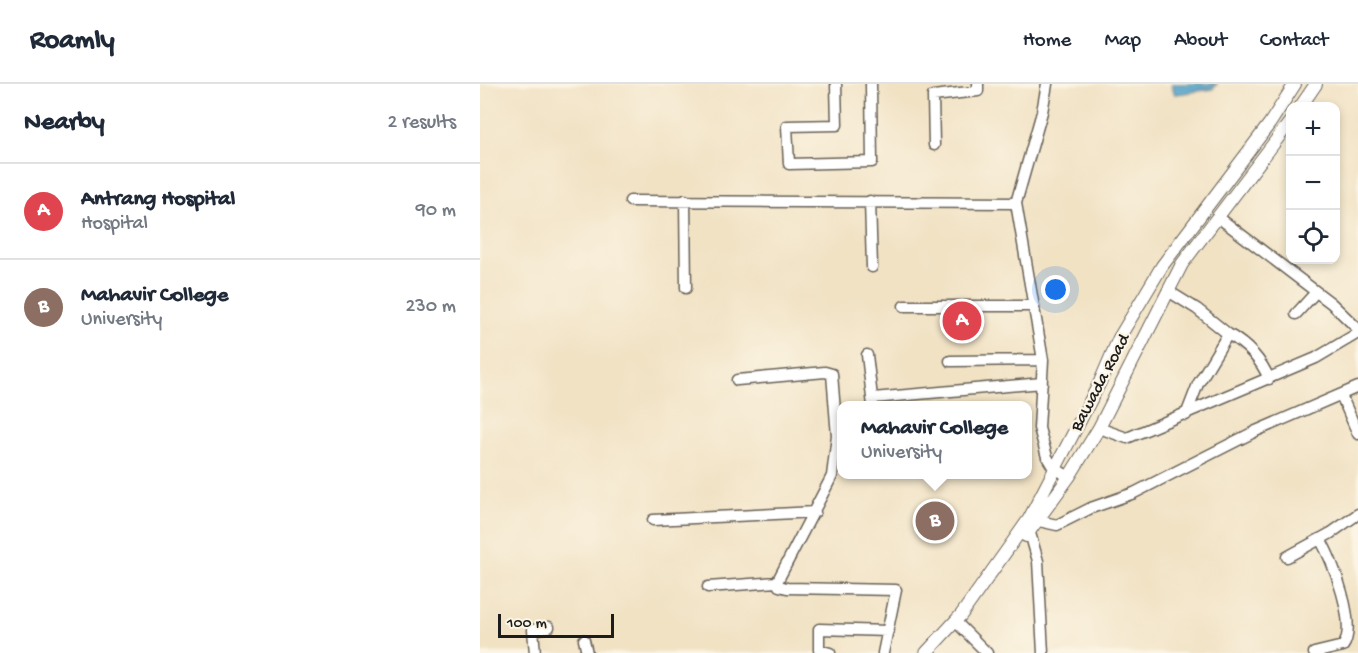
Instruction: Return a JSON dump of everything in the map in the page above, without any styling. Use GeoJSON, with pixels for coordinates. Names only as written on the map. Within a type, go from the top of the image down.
{"type":"FeatureCollection","features":[{"type":"Feature","properties":{"kind":"main road"},"geometry":{"type":"LineString","coordinates":[[932,652],[1030,524],[1119,338],[1169,255],[1270,123],[1295,84]]}},
{"type":"Feature","properties":{"kind":"main road"},"geometry":{"type":"LineString","coordinates":[[1304,102],[1316,84]]}},
{"type":"Feature","properties":{"kind":"main road","name":"Bawada Road"},"geometry":{"type":"LineString","coordinates":[[932,652],[960,626],[1030,524],[1069,477],[1099,428],[1182,264],[1286,127]]}},
{"type":"Feature","properties":{"kind":"street"},"geometry":{"type":"LineString","coordinates":[[836,84],[837,125],[787,126],[789,164],[872,162],[871,84]]}},
{"type":"Feature","properties":{"kind":"street"},"geometry":{"type":"LineString","coordinates":[[934,145],[933,96],[978,91],[978,84]]}},
{"type":"Feature","properties":{"kind":"street"},"geometry":{"type":"LineString","coordinates":[[1047,84],[1042,112],[1016,203],[1043,360],[1039,429],[1045,453],[1056,467],[1069,477]]}},
{"type":"Feature","properties":{"kind":"street"},"geometry":{"type":"LineString","coordinates":[[685,200],[686,288]]}},
{"type":"Feature","properties":{"kind":"street"},"geometry":{"type":"LineString","coordinates":[[630,201],[1016,203]]}},
{"type":"Feature","properties":{"kind":"street"},"geometry":{"type":"LineString","coordinates":[[870,201],[872,267]]}},
{"type":"Feature","properties":{"kind":"street"},"geometry":{"type":"LineString","coordinates":[[1099,428],[1126,438],[1186,415],[1317,358],[1358,331],[1317,292],[1218,217]]}},
{"type":"Feature","properties":{"kind":"street"},"geometry":{"type":"LineString","coordinates":[[1168,291],[1197,309],[1251,351],[1264,366],[1269,379]]}},
{"type":"Feature","properties":{"kind":"street"},"geometry":{"type":"LineString","coordinates":[[1296,314],[1317,292]]}},
{"type":"Feature","properties":{"kind":"street"},"geometry":{"type":"LineString","coordinates":[[904,306],[1034,306]]}},
{"type":"Feature","properties":{"kind":"street"},"geometry":{"type":"LineString","coordinates":[[1186,415],[1198,384],[1228,334]]}},
{"type":"Feature","properties":{"kind":"street"},"geometry":{"type":"LineString","coordinates":[[867,355],[873,401]]}},
{"type":"Feature","properties":{"kind":"street"},"geometry":{"type":"LineString","coordinates":[[950,361],[1043,360]]}},
{"type":"Feature","properties":{"kind":"street"},"geometry":{"type":"LineString","coordinates":[[737,380],[825,372],[832,375],[837,436],[832,476],[777,582]]}},
{"type":"Feature","properties":{"kind":"street"},"geometry":{"type":"LineString","coordinates":[[882,401],[1042,383]]}},
{"type":"Feature","properties":{"kind":"street"},"geometry":{"type":"LineString","coordinates":[[1043,653],[1038,561],[1030,524],[1057,525],[1091,508],[1134,493],[1256,431],[1358,387]]}},
{"type":"Feature","properties":{"kind":"street"},"geometry":{"type":"LineString","coordinates":[[1341,394],[1358,434]]}},
{"type":"Feature","properties":{"kind":"street"},"geometry":{"type":"LineString","coordinates":[[653,520],[815,512]]}},
{"type":"Feature","properties":{"kind":"street"},"geometry":{"type":"LineString","coordinates":[[1287,557],[1358,514]]}},
{"type":"Feature","properties":{"kind":"street"},"geometry":{"type":"LineString","coordinates":[[1314,653],[1342,646],[1351,632],[1344,580],[1320,539]]}},
{"type":"Feature","properties":{"kind":"street"},"geometry":{"type":"LineString","coordinates":[[708,587],[777,582]]}},
{"type":"Feature","properties":{"kind":"street"},"geometry":{"type":"LineString","coordinates":[[777,582],[778,585],[787,588],[896,590],[885,631],[882,653]]}},
{"type":"Feature","properties":{"kind":"street"},"geometry":{"type":"LineString","coordinates":[[960,626],[987,653]]}},
{"type":"Feature","properties":{"kind":"street"},"geometry":{"type":"LineString","coordinates":[[535,653],[533,630],[549,627]]}},
{"type":"Feature","properties":{"kind":"street"},"geometry":{"type":"LineString","coordinates":[[830,653],[819,650],[819,628],[885,631]]}},
{"type":"Feature","properties":{"kind":"street"},"geometry":{"type":"LineString","coordinates":[[584,640],[587,653]]}},
{"type":"Feature","properties":{"kind":"water"},"geometry":{"type":"Polygon","coordinates":[[[1171,84],[1217,84],[1212,89],[1175,94],[1171,84]]]}},
{"type":"Feature","properties":{"kind":"place","name":"Antrang Hospital"},"geometry":{"type":"Point","coordinates":[962,321]}},
{"type":"Feature","properties":{"kind":"place","name":"Mahavir College"},"geometry":{"type":"Point","coordinates":[935,521]}}]}
